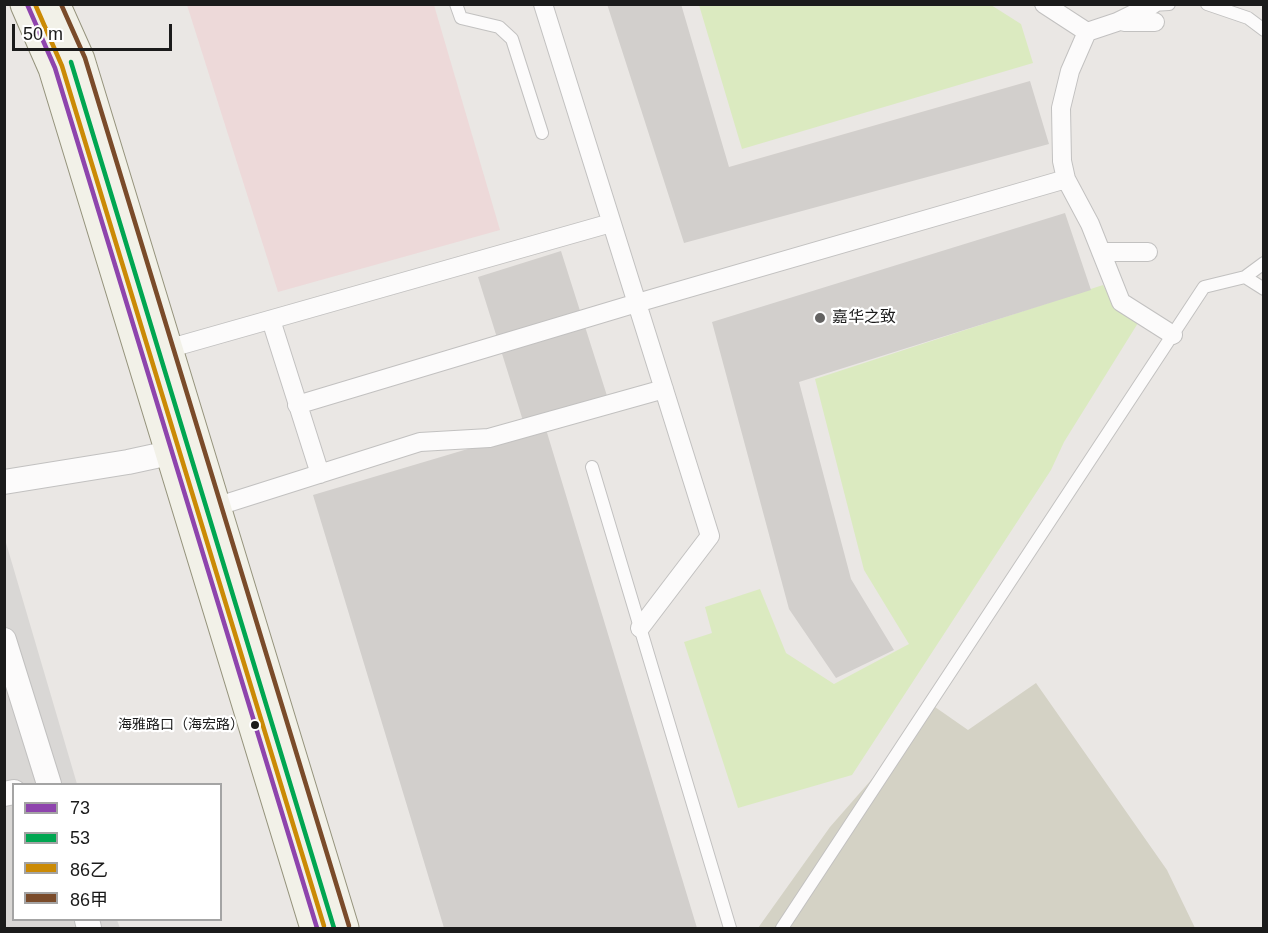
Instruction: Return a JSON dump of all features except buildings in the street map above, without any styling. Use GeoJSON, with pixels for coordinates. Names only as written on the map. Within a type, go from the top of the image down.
{"type":"FeatureCollection","features":[{"type":"Feature","properties":{"kind":"main road"},"geometry":{"type":"LineString","coordinates":[[27,4],[55,68],[185,449],[317,928]]}},
{"type":"Feature","properties":{"kind":"main road"},"geometry":{"type":"LineString","coordinates":[[54,4],[78,60],[167,350],[185,449],[215,507],[342,928]]}},
{"type":"Feature","properties":{"kind":"street"},"geometry":{"type":"LineString","coordinates":[[543,4],[710,536],[640,628]]}},
{"type":"Feature","properties":{"kind":"street"},"geometry":{"type":"LineString","coordinates":[[1044,4],[1087,33]]}},
{"type":"Feature","properties":{"kind":"street"},"geometry":{"type":"LineString","coordinates":[[1159,11],[1087,33],[1070,71],[1061,108],[1062,161],[1066,179],[1090,224],[1122,302],[1173,335]]}},
{"type":"Feature","properties":{"kind":"street"},"geometry":{"type":"LineString","coordinates":[[297,405],[637,303],[1066,179]]}},
{"type":"Feature","properties":{"kind":"street"},"geometry":{"type":"LineString","coordinates":[[167,350],[611,223]]}},
{"type":"Feature","properties":{"kind":"street"},"geometry":{"type":"LineString","coordinates":[[1101,252],[1148,252]]}},
{"type":"Feature","properties":{"kind":"street"},"geometry":{"type":"LineString","coordinates":[[271,320],[320,474]]}},
{"type":"Feature","properties":{"kind":"street"},"geometry":{"type":"LineString","coordinates":[[215,507],[420,442],[489,438],[663,389]]}},
{"type":"Feature","properties":{"kind":"street"},"geometry":{"type":"LineString","coordinates":[[4,482],[128,462],[185,449]]}},
{"type":"Feature","properties":{"kind":"street"},"geometry":{"type":"LineString","coordinates":[[4,640],[48,783]]}},
{"type":"Feature","properties":{"kind":"lane"},"geometry":{"type":"LineString","coordinates":[[456,4],[461,18],[499,27],[512,39],[542,133]]}},
{"type":"Feature","properties":{"kind":"lane"},"geometry":{"type":"LineString","coordinates":[[1207,4],[1248,18],[1263,30]]}},
{"type":"Feature","properties":{"kind":"lane"},"geometry":{"type":"LineString","coordinates":[[782,928],[1204,287],[1245,277],[1263,263]]}},
{"type":"Feature","properties":{"kind":"lane"},"geometry":{"type":"LineString","coordinates":[[1245,277],[1263,289]]}},
{"type":"Feature","properties":{"kind":"lane"},"geometry":{"type":"LineString","coordinates":[[592,467],[730,928]]}},
{"type":"Feature","properties":{"kind":"shaded area"},"geometry":{"type":"Polygon","coordinates":[[[187,5],[434,5],[500,230],[278,292],[187,5]]]}},
{"type":"Feature","properties":{"kind":"shaded area"},"geometry":{"type":"Polygon","coordinates":[[[4,536],[77,783],[12,783],[12,921],[117,921],[120,928],[5,928],[4,536]]]}},
{"type":"Feature","properties":{"kind":"shaded area"},"geometry":{"type":"Polygon","coordinates":[[[1036,683],[1167,870],[1195,928],[758,928],[830,827],[935,707],[968,730],[1036,683]]]}},
{"type":"Feature","properties":{"kind":"green space"},"geometry":{"type":"Polygon","coordinates":[[[699,5],[991,5],[1021,24],[1033,63],[742,149],[699,5]]]}},
{"type":"Feature","properties":{"kind":"green space"},"geometry":{"type":"Polygon","coordinates":[[[1103,285],[1117,309],[1138,323],[1064,442],[1051,470],[852,775],[738,808],[684,642],[712,633],[705,607],[760,589],[786,653],[834,684],[909,644],[864,570],[815,379],[1103,285]]]}},
{"type":"Feature","properties":{"kind":"transit line","name":"73"},"geometry":{"type":"LineString","coordinates":[[27,4],[55,68],[317,928]]}},
{"type":"Feature","properties":{"kind":"transit line","name":"86乙"},"geometry":{"type":"LineString","coordinates":[[35,4],[62,66],[324,926]]}},
{"type":"Feature","properties":{"kind":"transit line","name":"86甲"},"geometry":{"type":"LineString","coordinates":[[61,4],[85,58],[349,926]]}},
{"type":"Feature","properties":{"kind":"transit line","name":"53"},"geometry":{"type":"LineString","coordinates":[[71,62],[334,928]]}},
{"type":"Feature","properties":{"kind":"place","name":"嘉华之致"},"geometry":{"type":"Point","coordinates":[820,318]}},
{"type":"Feature","properties":{"kind":"place","name":"海雅路口（海宏路）"},"geometry":{"type":"Point","coordinates":[255,725]}}]}
